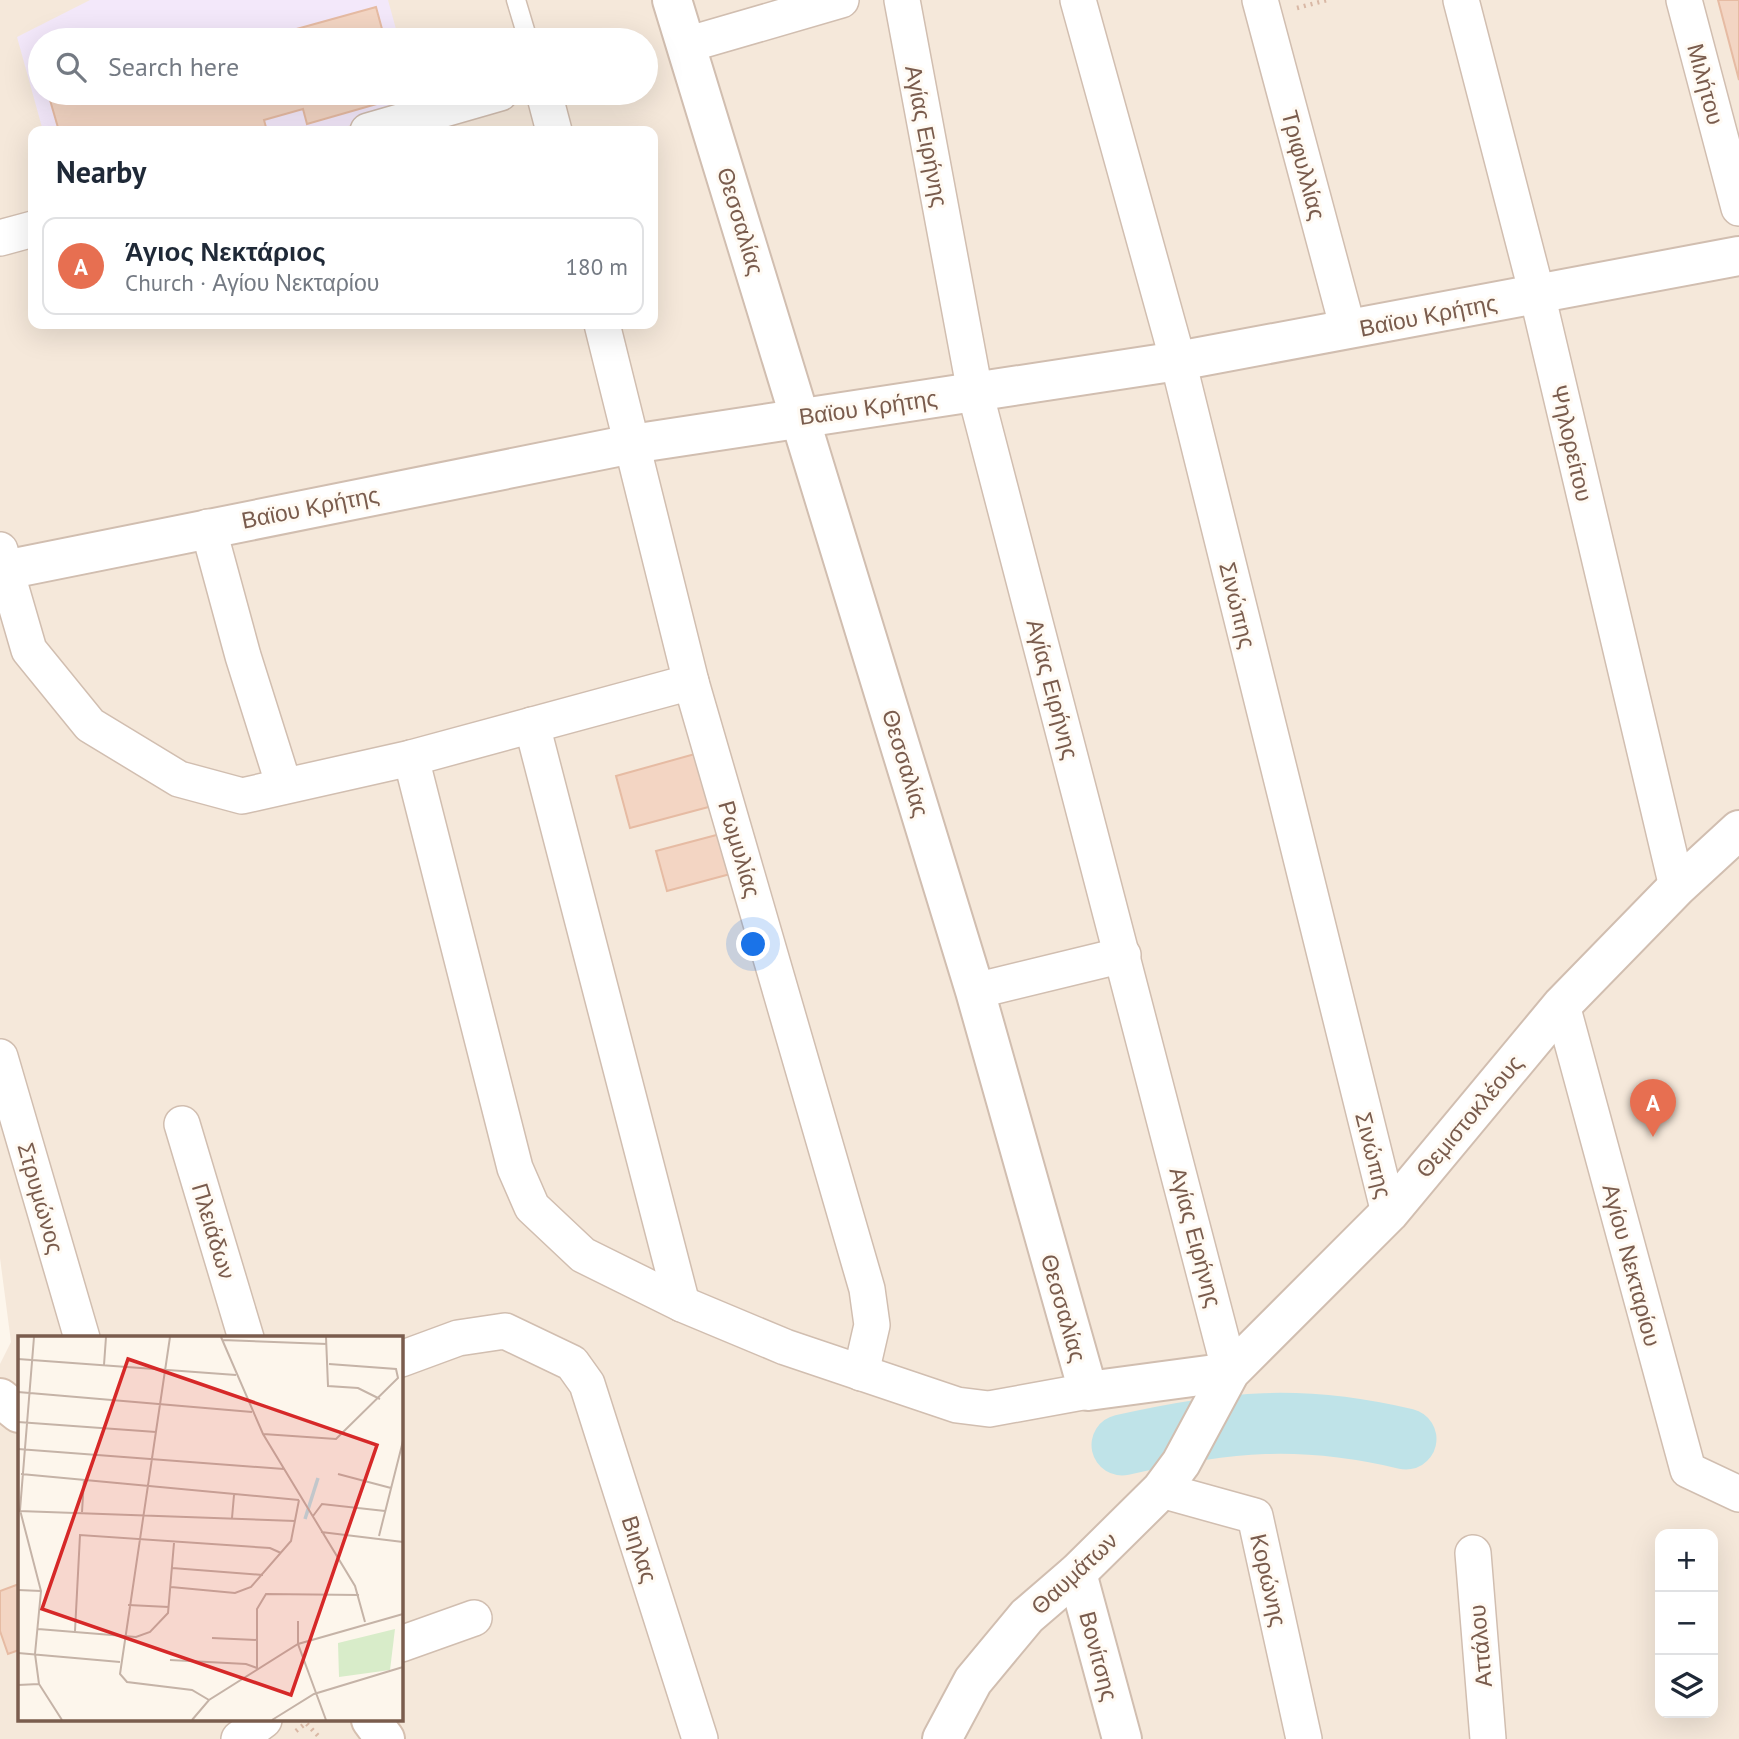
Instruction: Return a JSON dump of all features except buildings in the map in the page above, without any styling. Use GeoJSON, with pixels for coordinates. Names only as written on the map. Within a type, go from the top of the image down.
{"type":"FeatureCollection","features":[{"type":"Feature","properties":{"kind":"street","name":"Θεσσαλίας"},"geometry":{"type":"LineString","coordinates":[[672,0],[802,417],[975,991],[1088,1391],[1230,1371]]}},
{"type":"Feature","properties":{"kind":"street"},"geometry":{"type":"LineString","coordinates":[[686,45],[841,0]]}},
{"type":"Feature","properties":{"kind":"street","name":"Αγίας Ειρήνης"},"geometry":{"type":"LineString","coordinates":[[902,0],[975,392],[1230,1371]]}},
{"type":"Feature","properties":{"kind":"street","name":"Σινώπης"},"geometry":{"type":"LineString","coordinates":[[1078,0],[1178,361],[1389,1213]]}},
{"type":"Feature","properties":{"kind":"street","name":"Τριφυλλίας"},"geometry":{"type":"LineString","coordinates":[[1260,0],[1348,329]]}},
{"type":"Feature","properties":{"kind":"street","name":"Ψηλορείτου"},"geometry":{"type":"LineString","coordinates":[[1461,0],[1537,294],[1677,887]]}},
{"type":"Feature","properties":{"kind":"street","name":"Μιλήτου"},"geometry":{"type":"LineString","coordinates":[[1684,0],[1739,208]]}},
{"type":"Feature","properties":{"kind":"street"},"geometry":{"type":"LineString","coordinates":[[385,126],[458,105]]}},
{"type":"Feature","properties":{"kind":"street"},"geometry":{"type":"LineString","coordinates":[[547,105],[553,126]]}},
{"type":"Feature","properties":{"kind":"street"},"geometry":{"type":"LineString","coordinates":[[0,238],[28,230]]}},
{"type":"Feature","properties":{"kind":"street","name":"Βαϊου Κρήτης"},"geometry":{"type":"LineString","coordinates":[[2,564],[208,527],[632,444],[1178,361],[1739,256]]}},
{"type":"Feature","properties":{"kind":"street","name":"Ρωμυλίας"},"geometry":{"type":"LineString","coordinates":[[603,329],[691,681],[867,1289],[872,1325],[861,1373]]}},
{"type":"Feature","properties":{"kind":"street"},"geometry":{"type":"LineString","coordinates":[[208,527],[243,656],[284,786]]}},
{"type":"Feature","properties":{"kind":"street"},"geometry":{"type":"LineString","coordinates":[[2,564],[29,650],[90,725],[179,779],[242,796],[411,758],[691,681]]}},
{"type":"Feature","properties":{"kind":"street"},"geometry":{"type":"LineString","coordinates":[[532,724],[682,1304]]}},
{"type":"Feature","properties":{"kind":"street"},"geometry":{"type":"LineString","coordinates":[[411,758],[515,1168],[532,1207],[583,1255],[682,1304],[785,1347],[957,1405],[989,1409],[1088,1391]]}},
{"type":"Feature","properties":{"kind":"street","name":"Θεμιστοκλέους"},"geometry":{"type":"LineString","coordinates":[[1210,1410],[1230,1371],[1389,1213],[1562,1005],[1677,887],[1739,830]]}},
{"type":"Feature","properties":{"kind":"street"},"geometry":{"type":"LineString","coordinates":[[975,991],[1122,955]]}},
{"type":"Feature","properties":{"kind":"street","name":"Αγίου Νεκταρίου"},"geometry":{"type":"LineString","coordinates":[[1562,1005],[1688,1470],[1739,1494]]}},
{"type":"Feature","properties":{"kind":"street","name":"Στρυμώνος"},"geometry":{"type":"LineString","coordinates":[[0,1057],[81,1336]]}},
{"type":"Feature","properties":{"kind":"street","name":"Πλειάδων"},"geometry":{"type":"LineString","coordinates":[[182,1124],[245,1336]]}},
{"type":"Feature","properties":{"kind":"street","name":"Βιηλας"},"geometry":{"type":"LineString","coordinates":[[402,1359],[458,1338],[505,1331],[572,1363],[587,1384],[700,1739]]}},
{"type":"Feature","properties":{"kind":"street"},"geometry":{"type":"LineString","coordinates":[[0,1398],[18,1412]]}},
{"type":"Feature","properties":{"kind":"street","name":"Θαυμάτων"},"geometry":{"type":"LineString","coordinates":[[942,1739],[980,1672],[1027,1616],[1077,1573],[1171,1476],[1210,1410]]}},
{"type":"Feature","properties":{"kind":"street","name":"Κορώνης"},"geometry":{"type":"LineString","coordinates":[[1171,1476],[1255,1517],[1304,1739]]}},
{"type":"Feature","properties":{"kind":"street","name":"Αττάλου"},"geometry":{"type":"LineString","coordinates":[[1473,1553],[1488,1739]]}},
{"type":"Feature","properties":{"kind":"street","name":"Βονίτσης"},"geometry":{"type":"LineString","coordinates":[[1077,1573],[1122,1739]]}},
{"type":"Feature","properties":{"kind":"street"},"geometry":{"type":"LineString","coordinates":[[402,1644],[474,1618]]}},
{"type":"Feature","properties":{"kind":"street"},"geometry":{"type":"LineString","coordinates":[[239,1739],[261,1722]]}},
{"type":"Feature","properties":{"kind":"street"},"geometry":{"type":"LineString","coordinates":[[373,1722],[386,1739]]}},
{"type":"Feature","properties":{"kind":"lane"},"geometry":{"type":"LineString","coordinates":[[516,0],[524,28]]}},
{"type":"Feature","properties":{"kind":"path"},"geometry":{"type":"LineString","coordinates":[[306,1723],[321,1739]]}},
{"type":"Feature","properties":{"kind":"shaded area"},"geometry":{"type":"Polygon","coordinates":[[[0,0],[1739,0],[1739,1739],[0,1739],[0,1364],[11,1342],[0,1258],[0,0]]]}},
{"type":"Feature","properties":{"kind":"shaded area"},"geometry":{"type":"Polygon","coordinates":[[[90,0],[388,0],[396,28],[35,28],[90,0]]]}},
{"type":"Feature","properties":{"kind":"shaded area"},"geometry":{"type":"Polygon","coordinates":[[[28,31],[28,77],[17,37],[28,31]]]}},
{"type":"Feature","properties":{"kind":"shaded area"},"geometry":{"type":"Polygon","coordinates":[[[36,105],[418,105],[348,126],[42,126],[36,105]]]}},
{"type":"Feature","properties":{"kind":"waterway"},"geometry":{"type":"LineString","coordinates":[[1122,1445],[1196,1430],[1264,1424],[1332,1426],[1406,1439]]}},
{"type":"Feature","properties":{"kind":"place","name":"Άγιος Νεκτάριος"},"geometry":{"type":"Point","coordinates":[1653,1137]}}]}
